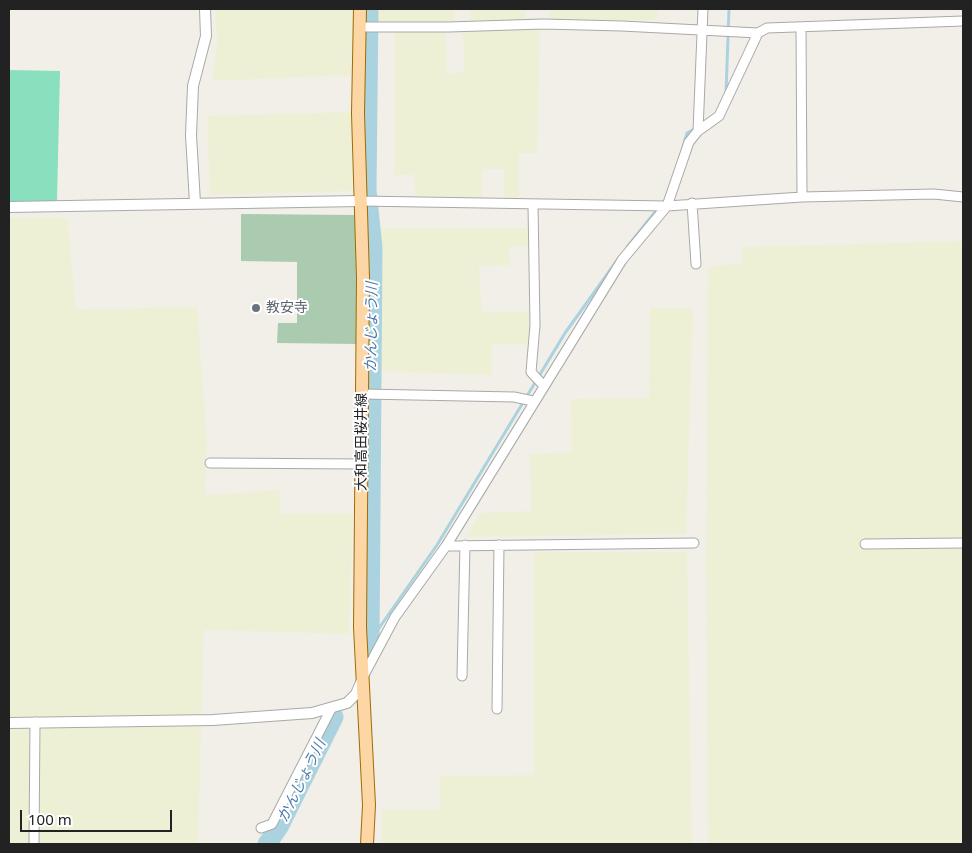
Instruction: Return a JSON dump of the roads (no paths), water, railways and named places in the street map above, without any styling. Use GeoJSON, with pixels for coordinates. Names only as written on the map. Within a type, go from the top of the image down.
{"type":"FeatureCollection","features":[{"type":"Feature","properties":{"kind":"main road","name":"大和高田桜井線"},"geometry":{"type":"LineString","coordinates":[[360,9],[366,27],[358,113],[365,201],[363,278],[368,395],[362,464],[360,627],[369,805],[367,844]]}},
{"type":"Feature","properties":{"kind":"street"},"geometry":{"type":"LineString","coordinates":[[195,203],[192,135],[193,86],[206,36],[205,9]]}},
{"type":"Feature","properties":{"kind":"street"},"geometry":{"type":"LineString","coordinates":[[698,131],[703,9]]}},
{"type":"Feature","properties":{"kind":"street"},"geometry":{"type":"LineString","coordinates":[[366,27],[449,28],[543,24],[758,33],[767,28],[963,21]]}},
{"type":"Feature","properties":{"kind":"street"},"geometry":{"type":"LineString","coordinates":[[801,27],[802,197]]}},
{"type":"Feature","properties":{"kind":"street"},"geometry":{"type":"LineString","coordinates":[[9,723],[242,719],[312,713],[347,703],[356,694],[395,617],[446,546],[533,401],[622,260],[667,206],[689,142],[698,131],[720,116],[758,33]]}},
{"type":"Feature","properties":{"kind":"street"},"geometry":{"type":"LineString","coordinates":[[9,207],[365,201],[459,201],[534,205],[667,206],[802,197],[934,194],[963,197]]}},
{"type":"Feature","properties":{"kind":"street"},"geometry":{"type":"LineString","coordinates":[[692,203],[696,264]]}},
{"type":"Feature","properties":{"kind":"street"},"geometry":{"type":"LineString","coordinates":[[534,205],[535,325],[531,372],[544,385]]}},
{"type":"Feature","properties":{"kind":"street"},"geometry":{"type":"LineString","coordinates":[[368,395],[514,397],[533,401]]}},
{"type":"Feature","properties":{"kind":"street"},"geometry":{"type":"LineString","coordinates":[[210,463],[362,464]]}},
{"type":"Feature","properties":{"kind":"street"},"geometry":{"type":"LineString","coordinates":[[446,546],[694,543]]}},
{"type":"Feature","properties":{"kind":"street"},"geometry":{"type":"LineString","coordinates":[[865,544],[963,543]]}},
{"type":"Feature","properties":{"kind":"street"},"geometry":{"type":"LineString","coordinates":[[462,676],[465,545]]}},
{"type":"Feature","properties":{"kind":"street"},"geometry":{"type":"LineString","coordinates":[[497,709],[499,545]]}},
{"type":"Feature","properties":{"kind":"street"},"geometry":{"type":"LineString","coordinates":[[261,828],[272,824],[331,709]]}},
{"type":"Feature","properties":{"kind":"street"},"geometry":{"type":"LineString","coordinates":[[34,844],[35,722]]}},
{"type":"Feature","properties":{"kind":"waterway","name":"かんじょう川"},"geometry":{"type":"LineString","coordinates":[[368,647],[370,641],[373,248],[367,190],[369,9]]}},
{"type":"Feature","properties":{"kind":"waterway"},"geometry":{"type":"LineString","coordinates":[[726,93],[729,9]]}},
{"type":"Feature","properties":{"kind":"waterway"},"geometry":{"type":"LineString","coordinates":[[682,151],[687,133],[696,128]]}},
{"type":"Feature","properties":{"kind":"waterway"},"geometry":{"type":"LineString","coordinates":[[627,247],[659,207]]}},
{"type":"Feature","properties":{"kind":"waterway"},"geometry":{"type":"LineString","coordinates":[[370,641],[437,545],[565,333],[616,262]]}},
{"type":"Feature","properties":{"kind":"waterway","name":"かんじょう川"},"geometry":{"type":"LineString","coordinates":[[267,844],[279,827],[334,717]]}},
{"type":"Feature","properties":{"kind":"place","name":"教安寺"},"geometry":{"type":"Point","coordinates":[256,308]}}]}
